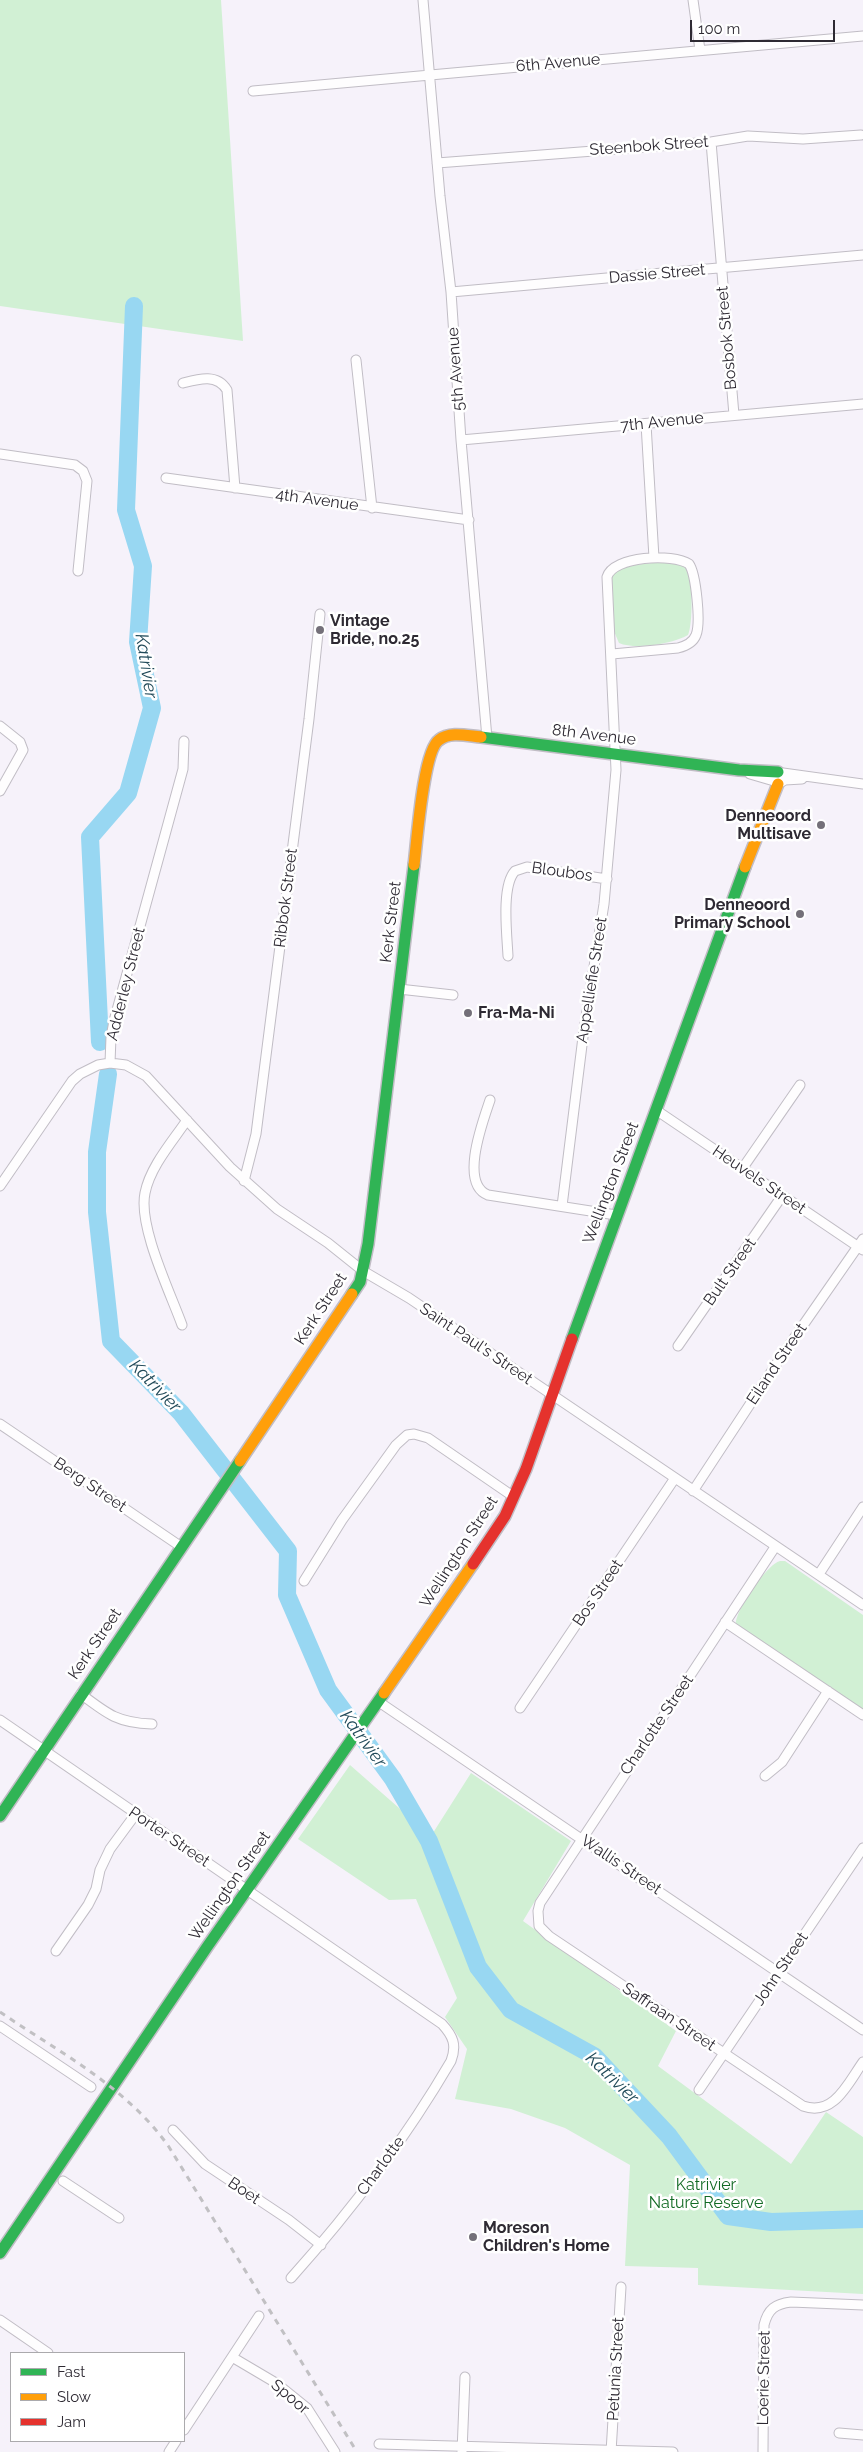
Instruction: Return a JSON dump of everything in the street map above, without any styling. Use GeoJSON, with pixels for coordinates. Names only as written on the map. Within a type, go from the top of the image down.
{"type":"FeatureCollection","features":[{"type":"Feature","properties":{"kind":"street","name":"5th Avenue"},"geometry":{"type":"LineString","coordinates":[[422,0],[451,292],[461,440],[487,738]]}},
{"type":"Feature","properties":{"kind":"street"},"geometry":{"type":"LineString","coordinates":[[693,0],[700,50]]}},
{"type":"Feature","properties":{"kind":"street","name":"6th Avenue"},"geometry":{"type":"LineString","coordinates":[[253,91],[863,36]]}},
{"type":"Feature","properties":{"kind":"street","name":"Steenbok Street"},"geometry":{"type":"LineString","coordinates":[[437,163],[711,142],[748,136],[803,139],[861,135]]}},
{"type":"Feature","properties":{"kind":"street","name":"Bosbok Street"},"geometry":{"type":"LineString","coordinates":[[711,142],[734,415]]}},
{"type":"Feature","properties":{"kind":"street","name":"Dassie Street"},"geometry":{"type":"LineString","coordinates":[[451,292],[863,255]]}},
{"type":"Feature","properties":{"kind":"street"},"geometry":{"type":"LineString","coordinates":[[356,360],[372,508]]}},
{"type":"Feature","properties":{"kind":"street"},"geometry":{"type":"LineString","coordinates":[[183,383],[206,378],[222,384],[226,390],[234,488]]}},
{"type":"Feature","properties":{"kind":"street","name":"7th Avenue"},"geometry":{"type":"LineString","coordinates":[[461,440],[863,404]]}},
{"type":"Feature","properties":{"kind":"street"},"geometry":{"type":"LineString","coordinates":[[646,424],[654,558]]}},
{"type":"Feature","properties":{"kind":"street"},"geometry":{"type":"LineString","coordinates":[[0,454],[75,465],[83,471],[87,481],[78,571]]}},
{"type":"Feature","properties":{"kind":"street","name":"4th Avenue"},"geometry":{"type":"LineString","coordinates":[[166,478],[469,520]]}},
{"type":"Feature","properties":{"kind":"street"},"geometry":{"type":"LineString","coordinates":[[654,558],[679,559],[691,568],[695,580],[697,633],[687,645],[678,648],[612,654],[606,592],[608,573],[614,566],[623,562],[654,558]]}},
{"type":"Feature","properties":{"kind":"street","name":"Ribbok Street"},"geometry":{"type":"LineString","coordinates":[[244,1181],[256,1134],[309,719],[320,614]]}},
{"type":"Feature","properties":{"kind":"street","name":"Appelliefie Street"},"geometry":{"type":"LineString","coordinates":[[562,1206],[584,1029],[607,878],[617,754],[612,654]]}},
{"type":"Feature","properties":{"kind":"street"},"geometry":{"type":"LineString","coordinates":[[0,726],[12,734],[23,747],[20,758],[0,792]]}},
{"type":"Feature","properties":{"kind":"street","name":"8th Avenue"},"geometry":{"type":"LineString","coordinates":[[444,736],[454,734],[617,754],[739,770],[780,778],[812,778],[863,784]]}},
{"type":"Feature","properties":{"kind":"street","name":"Kerk Street"},"geometry":{"type":"LineString","coordinates":[[0,1816],[180,1546],[357,1289],[363,1271],[429,756],[434,744],[444,736]]}},
{"type":"Feature","properties":{"kind":"street","name":"Adderley Street"},"geometry":{"type":"LineString","coordinates":[[0,1186],[72,1081],[90,1068],[110,1063],[114,1021],[183,768],[184,741]]}},
{"type":"Feature","properties":{"kind":"street","name":"Wellington Street"},"geometry":{"type":"LineString","coordinates":[[0,2253],[247,1889],[379,1702],[497,1528],[514,1497],[765,812],[780,778]]}},
{"type":"Feature","properties":{"kind":"street","name":"Bloubos"},"geometry":{"type":"LineString","coordinates":[[508,956],[506,905],[508,884],[515,871],[527,867],[607,878]]}},
{"type":"Feature","properties":{"kind":"street"},"geometry":{"type":"LineString","coordinates":[[399,989],[453,995]]}},
{"type":"Feature","properties":{"kind":"street","name":"Saint Paul's Street"},"geometry":{"type":"LineString","coordinates":[[110,1063],[126,1065],[146,1076],[244,1181],[277,1209],[328,1243],[363,1271],[409,1298],[863,1605]]}},
{"type":"Feature","properties":{"kind":"street"},"geometry":{"type":"LineString","coordinates":[[742,1169],[800,1085]]}},
{"type":"Feature","properties":{"kind":"street"},"geometry":{"type":"LineString","coordinates":[[490,1100],[474,1162],[475,1178],[480,1190],[488,1195],[616,1215]]}},
{"type":"Feature","properties":{"kind":"street","name":"Heuvels Street"},"geometry":{"type":"LineString","coordinates":[[656,1110],[782,1196],[861,1245]]}},
{"type":"Feature","properties":{"kind":"street"},"geometry":{"type":"LineString","coordinates":[[182,1324],[149,1234],[144,1217],[144,1203],[150,1178],[187,1120]]}},
{"type":"Feature","properties":{"kind":"street","name":"Bult Street"},"geometry":{"type":"LineString","coordinates":[[678,1346],[782,1196]]}},
{"type":"Feature","properties":{"kind":"street","name":"Eiland Street"},"geometry":{"type":"LineString","coordinates":[[692,1491],[861,1245]]}},
{"type":"Feature","properties":{"kind":"street","name":"Berg Street"},"geometry":{"type":"LineString","coordinates":[[0,1424],[180,1546]]}},
{"type":"Feature","properties":{"kind":"street"},"geometry":{"type":"LineString","coordinates":[[304,1581],[360,1494],[396,1445],[407,1436],[414,1434],[428,1438],[514,1497]]}},
{"type":"Feature","properties":{"kind":"street","name":"Bos Street"},"geometry":{"type":"LineString","coordinates":[[520,1708],[675,1478]]}},
{"type":"Feature","properties":{"kind":"street"},"geometry":{"type":"LineString","coordinates":[[819,1574],[863,1507]]}},
{"type":"Feature","properties":{"kind":"street","name":"Charlotte Street"},"geometry":{"type":"LineString","coordinates":[[540,1903],[581,1838],[775,1547]]}},
{"type":"Feature","properties":{"kind":"street"},"geometry":{"type":"LineString","coordinates":[[726,1622],[863,1715]]}},
{"type":"Feature","properties":{"kind":"street"},"geometry":{"type":"LineString","coordinates":[[765,1776],[782,1762],[828,1691]]}},
{"type":"Feature","properties":{"kind":"street"},"geometry":{"type":"LineString","coordinates":[[81,1694],[110,1717],[135,1724],[152,1724]]}},
{"type":"Feature","properties":{"kind":"street","name":"Wallis Street"},"geometry":{"type":"LineString","coordinates":[[379,1702],[863,2030]]}},
{"type":"Feature","properties":{"kind":"street","name":"Porter Street"},"geometry":{"type":"LineString","coordinates":[[0,1720],[442,2024],[452,2037],[454,2045]]}},
{"type":"Feature","properties":{"kind":"street"},"geometry":{"type":"LineString","coordinates":[[56,1951],[88,1905],[110,1849],[136,1815]]}},
{"type":"Feature","properties":{"kind":"street","name":"John Street"},"geometry":{"type":"LineString","coordinates":[[699,2090],[863,1848]]}},
{"type":"Feature","properties":{"kind":"street","name":"Saffraan Street"},"geometry":{"type":"LineString","coordinates":[[540,1903],[538,1911],[539,1926],[549,1936],[803,2106],[816,2109],[824,2108],[839,2096],[863,2062]]}},
{"type":"Feature","properties":{"kind":"street"},"geometry":{"type":"LineString","coordinates":[[0,2026],[91,2087]]}},
{"type":"Feature","properties":{"kind":"street","name":"Charlotte"},"geometry":{"type":"LineString","coordinates":[[292,2278],[321,2244],[400,2140],[451,2061],[454,2045]]}},
{"type":"Feature","properties":{"kind":"street","name":"Boet"},"geometry":{"type":"LineString","coordinates":[[173,2130],[205,2164],[321,2244]]}},
{"type":"Feature","properties":{"kind":"street"},"geometry":{"type":"LineString","coordinates":[[63,2181],[119,2218]]}},
{"type":"Feature","properties":{"kind":"street","name":"Petunia Street"},"geometry":{"type":"LineString","coordinates":[[611,2451],[621,2287]]}},
{"type":"Feature","properties":{"kind":"street","name":"Loerie Street"},"geometry":{"type":"LineString","coordinates":[[763,2452],[764,2325],[773,2307],[791,2302],[863,2305]]}},
{"type":"Feature","properties":{"kind":"street"},"geometry":{"type":"LineString","coordinates":[[185,2428],[259,2316]]}},
{"type":"Feature","properties":{"kind":"street"},"geometry":{"type":"LineString","coordinates":[[0,2320],[47,2352]]}},
{"type":"Feature","properties":{"kind":"street","name":"Spoor"},"geometry":{"type":"LineString","coordinates":[[232,2357],[276,2383],[307,2408],[335,2452]]}},
{"type":"Feature","properties":{"kind":"street"},"geometry":{"type":"LineString","coordinates":[[462,2449],[465,2377]]}},
{"type":"Feature","properties":{"kind":"street"},"geometry":{"type":"LineString","coordinates":[[839,2434],[863,2435]]}},
{"type":"Feature","properties":{"kind":"street"},"geometry":{"type":"LineString","coordinates":[[379,2444],[462,2449],[673,2452]]}},
{"type":"Feature","properties":{"kind":"green space"},"geometry":{"type":"Polygon","coordinates":[[[0,0],[221,0],[243,341],[0,306],[0,0]]]}},
{"type":"Feature","properties":{"kind":"green space"},"geometry":{"type":"Polygon","coordinates":[[[673,561],[684,565],[689,574],[691,612],[688,635],[673,641],[654,645],[634,646],[619,643],[613,629],[611,573],[623,566],[673,561]]]}},
{"type":"Feature","properties":{"kind":"green space"},"geometry":{"type":"Polygon","coordinates":[[[780,1561],[785,1561],[863,1615],[863,1711],[736,1624],[746,1599],[768,1570],[780,1561]]]}},
{"type":"Feature","properties":{"kind":"green space","name":"Katrivier Nature Reserve"},"geometry":{"type":"Polygon","coordinates":[[[350,1765],[431,1836],[471,1773],[571,1841],[523,1921],[676,2031],[658,2066],[791,2164],[826,2112],[863,2137],[863,2294],[698,2285],[698,2268],[625,2266],[630,2165],[565,2128],[511,2109],[455,2099],[467,2049],[445,2017],[457,1998],[416,1899],[389,1900],[298,1839],[350,1765]]]}},
{"type":"Feature","properties":{"kind":"waterway","name":"Katrivier"},"geometry":{"type":"LineString","coordinates":[[100,1042],[90,837],[128,793],[152,708],[138,642],[143,566],[126,510],[134,306]]}},
{"type":"Feature","properties":{"kind":"waterway","name":"Katrivier"},"geometry":{"type":"LineString","coordinates":[[108,1074],[97,1152],[97,1212],[111,1341],[181,1413],[288,1551],[287,1595],[328,1690],[393,1779],[429,1841],[478,1967],[511,2010],[594,2056],[669,2136],[728,2216],[771,2222],[863,2219]]}},
{"type":"Feature","properties":{"kind":"railway"},"geometry":{"type":"LineString","coordinates":[[0,2012],[113,2088],[152,2126],[169,2147],[357,2452]]}},
{"type":"Feature","properties":{"kind":"traffic: fast"},"geometry":{"type":"LineString","coordinates":[[481,737],[739,770],[778,772]]}},
{"type":"Feature","properties":{"kind":"traffic: fast"},"geometry":{"type":"LineString","coordinates":[[352,1294],[360,1282],[368,1244],[414,865]]}},
{"type":"Feature","properties":{"kind":"traffic: fast"},"geometry":{"type":"LineString","coordinates":[[572,1339],[745,867]]}},
{"type":"Feature","properties":{"kind":"traffic: fast"},"geometry":{"type":"LineString","coordinates":[[0,1816],[240,1461]]}},
{"type":"Feature","properties":{"kind":"traffic: fast"},"geometry":{"type":"LineString","coordinates":[[0,2253],[207,1947],[384,1693]]}},
{"type":"Feature","properties":{"kind":"traffic: slow"},"geometry":{"type":"LineString","coordinates":[[414,865],[425,778],[433,748],[443,737],[459,735],[481,737]]}},
{"type":"Feature","properties":{"kind":"traffic: slow"},"geometry":{"type":"LineString","coordinates":[[745,867],[778,784]]}},
{"type":"Feature","properties":{"kind":"traffic: slow"},"geometry":{"type":"LineString","coordinates":[[240,1461],[352,1294]]}},
{"type":"Feature","properties":{"kind":"traffic: slow"},"geometry":{"type":"LineString","coordinates":[[384,1693],[473,1564]]}},
{"type":"Feature","properties":{"kind":"traffic: jam"},"geometry":{"type":"LineString","coordinates":[[473,1564],[505,1516],[526,1469],[572,1339]]}},
{"type":"Feature","properties":{"kind":"place","name":"Vintage Bride, no.25"},"geometry":{"type":"Point","coordinates":[320,630]}},
{"type":"Feature","properties":{"kind":"place","name":"Denneoord Multisave"},"geometry":{"type":"Point","coordinates":[821,825]}},
{"type":"Feature","properties":{"kind":"place","name":"Denneoord Primary School"},"geometry":{"type":"Point","coordinates":[800,914]}},
{"type":"Feature","properties":{"kind":"place","name":"Fra-Ma-Ni"},"geometry":{"type":"Point","coordinates":[468,1013]}},
{"type":"Feature","properties":{"kind":"place","name":"Moreson Children's Home"},"geometry":{"type":"Point","coordinates":[473,2237]}}]}
